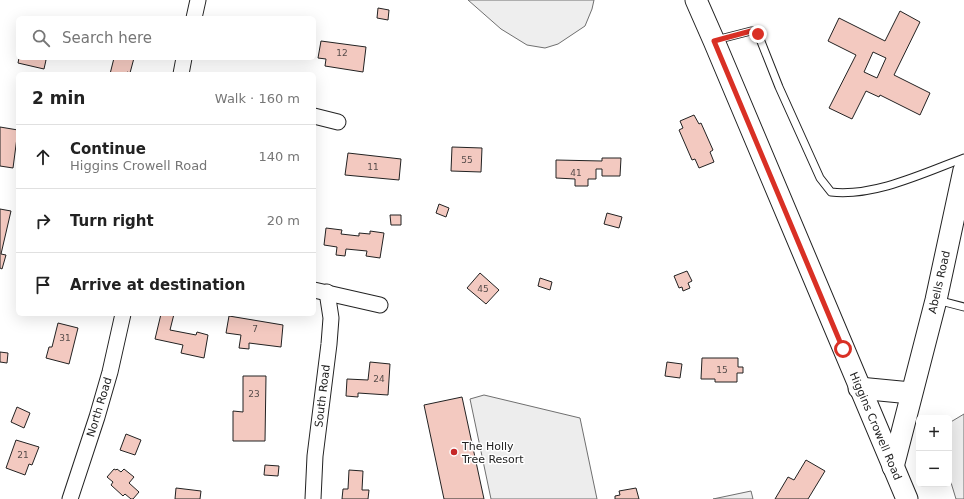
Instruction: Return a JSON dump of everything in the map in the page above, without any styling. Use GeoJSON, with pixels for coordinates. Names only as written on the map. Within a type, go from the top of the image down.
{"type":"FeatureCollection","features":[{"type":"Feature","properties":{"kind":"main road","name":"Higgins Crowell Road"},"geometry":{"type":"LineString","coordinates":[[696,0],[907,499]]}},
{"type":"Feature","properties":{"kind":"main road","name":"Abells Road"},"geometry":{"type":"LineString","coordinates":[[893,467],[936,300],[964,170]]}},
{"type":"Feature","properties":{"kind":"main road"},"geometry":{"type":"LineString","coordinates":[[859,388],[911,393]]}},
{"type":"Feature","properties":{"kind":"street"},"geometry":{"type":"LineString","coordinates":[[194,16],[198,0]]}},
{"type":"Feature","properties":{"kind":"street"},"geometry":{"type":"LineString","coordinates":[[181,72],[184,60]]}},
{"type":"Feature","properties":{"kind":"street"},"geometry":{"type":"LineString","coordinates":[[316,116],[338,122]]}},
{"type":"Feature","properties":{"kind":"street"},"geometry":{"type":"LineString","coordinates":[[320,291],[380,305]]}},
{"type":"Feature","properties":{"kind":"street","name":"South Road"},"geometry":{"type":"LineString","coordinates":[[313,499],[314,456],[331,318],[320,291]]}},
{"type":"Feature","properties":{"kind":"street","name":"North Road"},"geometry":{"type":"LineString","coordinates":[[70,499],[97,418],[123,316]]}},
{"type":"Feature","properties":{"kind":"lane"},"geometry":{"type":"LineString","coordinates":[[714,41],[751,31],[758,34],[779,87],[820,178],[832,192],[842,193],[870,189],[898,182],[964,158]]}},
{"type":"Feature","properties":{"kind":"lane"},"geometry":{"type":"LineString","coordinates":[[936,300],[964,306]]}},
{"type":"Feature","properties":{"kind":"shaded area"},"geometry":{"type":"Polygon","coordinates":[[[468,0],[594,0],[585,26],[558,44],[545,48],[527,45],[501,29],[468,0]]]}},
{"type":"Feature","properties":{"kind":"shaded area"},"geometry":{"type":"Polygon","coordinates":[[[484,395],[580,418],[597,499],[491,499],[470,399],[484,395]]]}},
{"type":"Feature","properties":{"kind":"shaded area"},"geometry":{"type":"Polygon","coordinates":[[[964,414],[964,499],[956,499],[952,486],[952,421],[964,414]]]}},
{"type":"Feature","properties":{"kind":"shaded area"},"geometry":{"type":"Polygon","coordinates":[[[751,491],[753,499],[713,499],[751,491]]]}},
{"type":"Feature","properties":{"kind":"building"},"geometry":{"type":"Polygon","coordinates":[[[378,8],[389,10],[388,20],[377,18],[378,8]]]}},
{"type":"Feature","properties":{"kind":"building"},"geometry":{"type":"Polygon","coordinates":[[[900,11],[920,22],[894,75],[930,93],[920,115],[880,95],[879,97],[866,91],[852,119],[829,108],[856,55],[828,41],[839,18],[885,41],[900,11]],[[873,52],[864,72],[877,78],[886,58],[873,52]]]}},
{"type":"Feature","properties":{"kind":"building"},"geometry":{"type":"Polygon","coordinates":[[[321,41],[366,47],[363,72],[325,66],[326,59],[318,58],[321,41]]]}},
{"type":"Feature","properties":{"kind":"building"},"geometry":{"type":"Polygon","coordinates":[[[19,60],[46,60],[44,69],[18,63],[19,60]]]}},
{"type":"Feature","properties":{"kind":"building"},"geometry":{"type":"Polygon","coordinates":[[[114,60],[133,60],[130,72],[110,72],[114,60]]]}},
{"type":"Feature","properties":{"kind":"building"},"geometry":{"type":"Polygon","coordinates":[[[694,115],[699,124],[701,123],[713,150],[710,152],[714,162],[699,168],[695,159],[692,160],[679,130],[683,128],[680,121],[694,115]]]}},
{"type":"Feature","properties":{"kind":"building"},"geometry":{"type":"Polygon","coordinates":[[[0,127],[16,130],[16,145],[13,168],[0,166],[0,127]]]}},
{"type":"Feature","properties":{"kind":"building"},"geometry":{"type":"Polygon","coordinates":[[[452,147],[482,148],[481,172],[451,171],[452,147]]]}},
{"type":"Feature","properties":{"kind":"building"},"geometry":{"type":"Polygon","coordinates":[[[348,153],[401,159],[399,180],[345,175],[348,153]]]}},
{"type":"Feature","properties":{"kind":"building"},"geometry":{"type":"Polygon","coordinates":[[[602,158],[621,158],[620,176],[602,176],[602,169],[596,169],[596,179],[588,179],[588,186],[575,186],[575,179],[556,178],[556,160],[602,161],[602,158]]]}},
{"type":"Feature","properties":{"kind":"building"},"geometry":{"type":"Polygon","coordinates":[[[439,204],[449,208],[446,217],[436,213],[439,204]]]}},
{"type":"Feature","properties":{"kind":"building"},"geometry":{"type":"Polygon","coordinates":[[[0,209],[11,211],[1,254],[6,255],[2,269],[0,268],[0,209]]]}},
{"type":"Feature","properties":{"kind":"building"},"geometry":{"type":"Polygon","coordinates":[[[607,213],[622,217],[619,228],[604,224],[607,213]]]}},
{"type":"Feature","properties":{"kind":"building"},"geometry":{"type":"Polygon","coordinates":[[[390,215],[401,215],[401,225],[391,225],[390,215]]]}},
{"type":"Feature","properties":{"kind":"building"},"geometry":{"type":"Polygon","coordinates":[[[326,228],[342,230],[341,234],[359,236],[359,233],[370,234],[370,231],[384,233],[380,258],[366,256],[367,251],[346,249],[345,256],[336,255],[337,247],[324,245],[326,228]]]}},
{"type":"Feature","properties":{"kind":"building"},"geometry":{"type":"Polygon","coordinates":[[[687,271],[692,281],[688,283],[690,288],[683,291],[682,287],[679,288],[674,276],[687,271]]]}},
{"type":"Feature","properties":{"kind":"building"},"geometry":{"type":"Polygon","coordinates":[[[480,273],[499,290],[486,304],[467,288],[480,273]]]}},
{"type":"Feature","properties":{"kind":"building"},"geometry":{"type":"Polygon","coordinates":[[[540,278],[552,282],[550,290],[538,286],[540,278]]]}},
{"type":"Feature","properties":{"kind":"building"},"geometry":{"type":"Polygon","coordinates":[[[161,316],[174,316],[170,330],[196,335],[197,332],[208,335],[204,358],[181,353],[183,345],[155,339],[161,316]]]}},
{"type":"Feature","properties":{"kind":"building"},"geometry":{"type":"Polygon","coordinates":[[[229,316],[283,325],[281,347],[249,343],[249,349],[239,348],[241,335],[226,333],[229,316]]]}},
{"type":"Feature","properties":{"kind":"building"},"geometry":{"type":"Polygon","coordinates":[[[58,323],[78,328],[69,364],[46,358],[49,347],[52,347],[58,323]]]}},
{"type":"Feature","properties":{"kind":"building"},"geometry":{"type":"Polygon","coordinates":[[[0,352],[8,353],[7,363],[0,362],[0,352]]]}},
{"type":"Feature","properties":{"kind":"building"},"geometry":{"type":"Polygon","coordinates":[[[702,358],[738,358],[738,367],[743,367],[743,373],[737,373],[737,382],[715,382],[715,379],[701,379],[702,358]]]}},
{"type":"Feature","properties":{"kind":"building"},"geometry":{"type":"Polygon","coordinates":[[[370,362],[390,364],[388,395],[358,393],[358,397],[346,396],[347,379],[368,380],[370,362]]]}},
{"type":"Feature","properties":{"kind":"building"},"geometry":{"type":"Polygon","coordinates":[[[667,362],[682,364],[680,378],[665,376],[667,362]]]}},
{"type":"Feature","properties":{"kind":"building"},"geometry":{"type":"Polygon","coordinates":[[[243,376],[266,376],[265,441],[233,441],[233,411],[243,412],[243,376]]]}},
{"type":"Feature","properties":{"kind":"building","name":"The Holly Tree Resort"},"geometry":{"type":"Polygon","coordinates":[[[462,397],[484,499],[444,499],[424,405],[462,397]]]}},
{"type":"Feature","properties":{"kind":"building"},"geometry":{"type":"Polygon","coordinates":[[[17,407],[30,413],[24,428],[11,422],[17,407]]]}},
{"type":"Feature","properties":{"kind":"building"},"geometry":{"type":"Polygon","coordinates":[[[126,434],[141,440],[135,455],[120,450],[126,434]]]}},
{"type":"Feature","properties":{"kind":"building"},"geometry":{"type":"Polygon","coordinates":[[[16,440],[39,447],[32,465],[29,464],[25,475],[6,468],[16,440]]]}},
{"type":"Feature","properties":{"kind":"building"},"geometry":{"type":"Polygon","coordinates":[[[806,460],[825,471],[808,499],[775,499],[788,477],[794,480],[806,460]]]}},
{"type":"Feature","properties":{"kind":"building"},"geometry":{"type":"Polygon","coordinates":[[[265,465],[279,466],[278,476],[264,475],[265,465]]]}},
{"type":"Feature","properties":{"kind":"building"},"geometry":{"type":"Polygon","coordinates":[[[114,469],[121,472],[124,469],[134,477],[129,483],[139,492],[133,499],[125,494],[123,496],[111,485],[113,482],[107,477],[114,469]]]}},
{"type":"Feature","properties":{"kind":"building"},"geometry":{"type":"Polygon","coordinates":[[[349,470],[363,471],[362,490],[369,490],[368,499],[342,499],[343,489],[348,489],[349,470]]]}},
{"type":"Feature","properties":{"kind":"building"},"geometry":{"type":"Polygon","coordinates":[[[176,488],[201,491],[200,499],[175,499],[176,488]]]}},
{"type":"Feature","properties":{"kind":"building"},"geometry":{"type":"Polygon","coordinates":[[[636,488],[639,499],[615,499],[615,496],[620,495],[619,491],[636,488]]]}},
{"type":"Feature","properties":{"kind":"place","name":"The Holly Tree Resort"},"geometry":{"type":"Point","coordinates":[454,452]}},
{"type":"Feature","properties":{"kind":"route"},"geometry":{"type":"LineString","coordinates":[[758,34],[751,31],[714,41],[843,349]]}}]}
